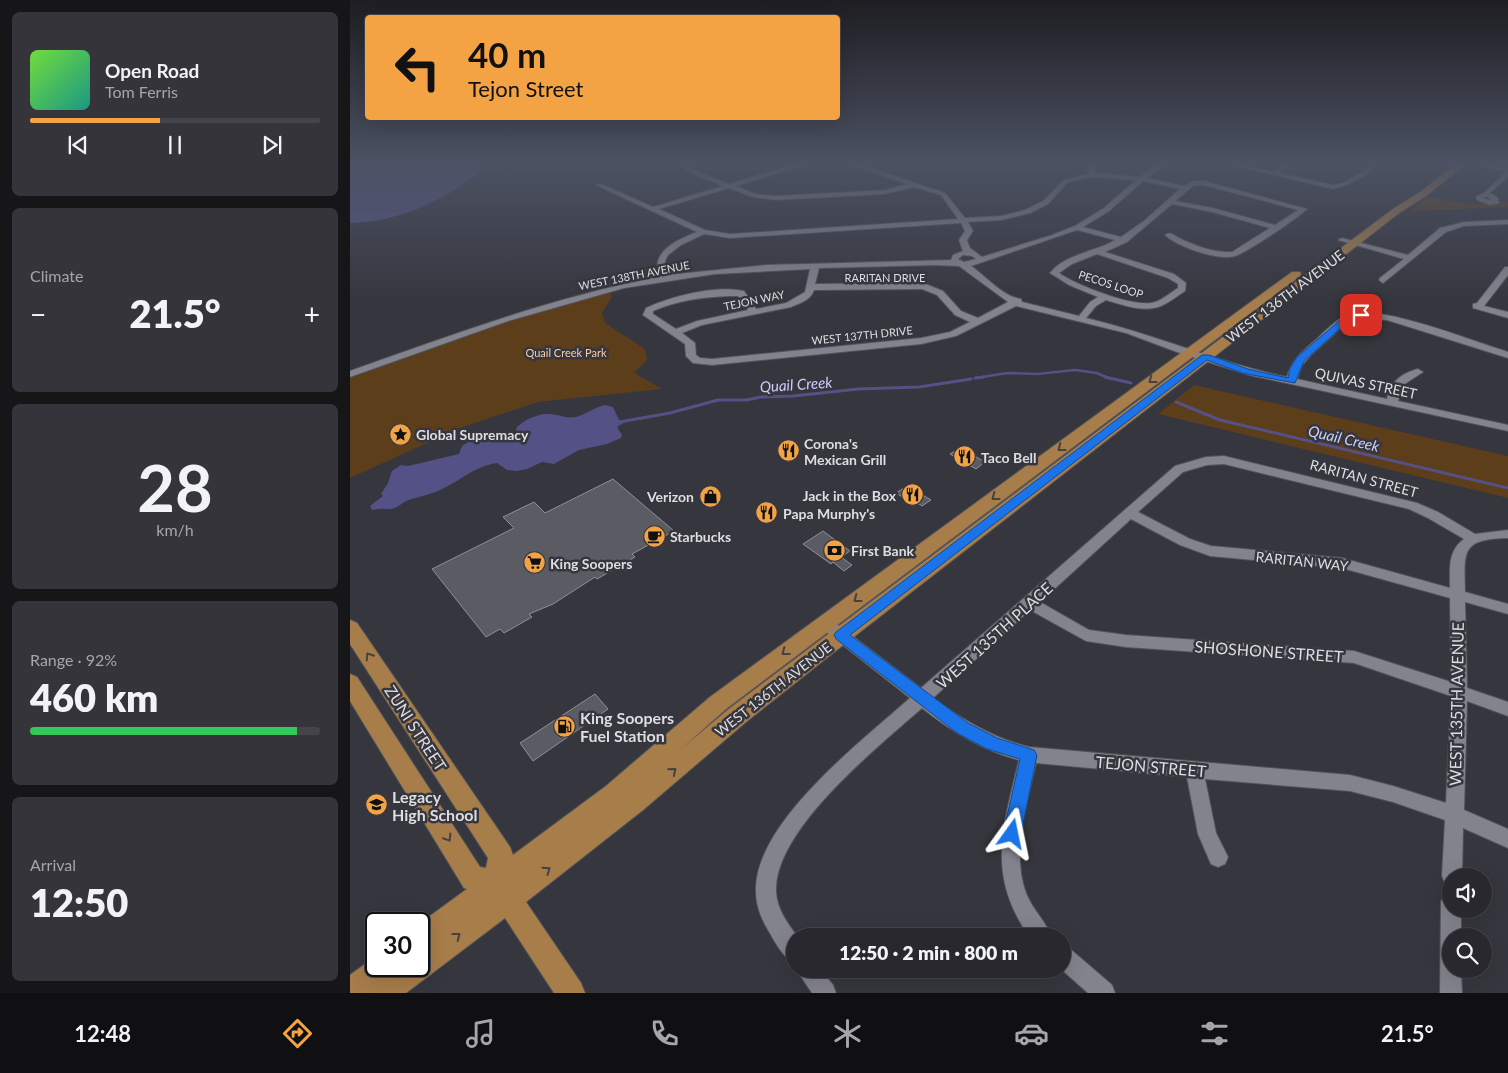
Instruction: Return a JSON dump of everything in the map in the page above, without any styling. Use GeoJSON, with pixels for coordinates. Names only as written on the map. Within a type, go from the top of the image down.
{"type":"FeatureCollection","features":[{"type":"Feature","properties":{"kind":"main road"},"geometry":{"type":"LineString","coordinates":[[1372,218],[1386,208]]}},
{"type":"Feature","properties":{"kind":"main road","name":"WEST 136TH AVENUE"},"geometry":{"type":"LineString","coordinates":[[833,629],[1206,357],[1400,208]]}},
{"type":"Feature","properties":{"kind":"main road","name":"WEST 136TH AVENUE"},"geometry":{"type":"LineString","coordinates":[[430,934],[502,890],[635,802],[738,715],[833,629],[1191,352],[1359,226]]}},
{"type":"Feature","properties":{"kind":"main road","name":"ZUNI STREET"},"geometry":{"type":"LineString","coordinates":[[350,628],[501,856],[502,890]]}},
{"type":"Feature","properties":{"kind":"main road"},"geometry":{"type":"LineString","coordinates":[[350,683],[474,879],[502,890],[571,993]]}},
{"type":"Feature","properties":{"kind":"main road","name":"WEST 136TH AVENUE"},"geometry":{"type":"LineString","coordinates":[[430,955],[502,890]]}},
{"type":"Feature","properties":{"kind":"main road"},"geometry":{"type":"LineString","coordinates":[[350,992],[370,977]]}},
{"type":"Feature","properties":{"kind":"main road","name":"WEST 136TH AVENUE"},"geometry":{"type":"LineString","coordinates":[[383,993],[404,977]]}},
{"type":"Feature","properties":{"kind":"street"},"geometry":{"type":"LineString","coordinates":[[954,208],[969,231],[964,240],[966,249],[976,257],[1036,243],[1080,226],[1106,208]]}},
{"type":"Feature","properties":{"kind":"street"},"geometry":{"type":"LineString","coordinates":[[653,209],[703,232],[738,236],[962,222],[1001,218],[1035,208]]}},
{"type":"Feature","properties":{"kind":"street"},"geometry":{"type":"LineString","coordinates":[[1098,252],[1124,240],[1148,223],[1163,208]]}},
{"type":"Feature","properties":{"kind":"street"},"geometry":{"type":"LineString","coordinates":[[1204,208],[1277,228]]}},
{"type":"Feature","properties":{"kind":"street"},"geometry":{"type":"LineString","coordinates":[[1169,235],[1178,242],[1228,255],[1239,252],[1277,228],[1300,213],[1303,209],[1300,208]]}},
{"type":"Feature","properties":{"kind":"street"},"geometry":{"type":"LineString","coordinates":[[958,259],[956,241],[962,222]]}},
{"type":"Feature","properties":{"kind":"street"},"geometry":{"type":"LineString","coordinates":[[1384,280],[1446,228],[1464,224],[1508,222]]}},
{"type":"Feature","properties":{"kind":"street"},"geometry":{"type":"LineString","coordinates":[[1080,226],[1124,240]]}},
{"type":"Feature","properties":{"kind":"street"},"geometry":{"type":"LineString","coordinates":[[664,278],[659,266],[669,248],[703,232]]}},
{"type":"Feature","properties":{"kind":"street"},"geometry":{"type":"LineString","coordinates":[[1342,240],[1410,258]]}},
{"type":"Feature","properties":{"kind":"street","name":"PECOS LOOP"},"geometry":{"type":"LineString","coordinates":[[1098,252],[1178,279],[1183,285],[1182,288],[1157,305],[1137,306],[1065,281],[1054,273],[1060,266],[1098,252]]}},
{"type":"Feature","properties":{"kind":"street","name":"WEST 138TH AVENUE"},"geometry":{"type":"LineString","coordinates":[[350,374],[556,303],[664,278],[739,269],[885,265],[976,257]]}},
{"type":"Feature","properties":{"kind":"street","name":"QUIVAS STREET"},"geometry":{"type":"LineString","coordinates":[[976,257],[979,267],[1017,301],[1149,332],[1184,346],[1191,352]]}},
{"type":"Feature","properties":{"kind":"street","name":"QUIVAS STREET"},"geometry":{"type":"LineString","coordinates":[[958,259],[971,268],[992,288],[1017,301],[1129,332],[1245,371],[1508,428]]}},
{"type":"Feature","properties":{"kind":"street"},"geometry":{"type":"LineString","coordinates":[[811,288],[815,266]]}},
{"type":"Feature","properties":{"kind":"street"},"geometry":{"type":"LineString","coordinates":[[1508,269],[1480,305],[1476,306],[1508,315]]}},
{"type":"Feature","properties":{"kind":"street","name":"RARITAN DRIVE"},"geometry":{"type":"LineString","coordinates":[[811,288],[922,286],[940,293],[958,313],[977,322]]}},
{"type":"Feature","properties":{"kind":"street","name":"TEJON WAY"},"geometry":{"type":"LineString","coordinates":[[674,333],[700,323],[794,302],[805,297],[811,288]]}},
{"type":"Feature","properties":{"kind":"street"},"geometry":{"type":"LineString","coordinates":[[674,333],[651,319],[648,315],[649,310],[665,302],[727,293],[741,293],[754,312]]}},
{"type":"Feature","properties":{"kind":"street"},"geometry":{"type":"LineString","coordinates":[[1082,316],[1093,304],[1106,296]]}},
{"type":"Feature","properties":{"kind":"street","name":"WEST 137TH DRIVE"},"geometry":{"type":"LineString","coordinates":[[674,333],[690,343],[691,356],[697,361],[712,362],[921,342],[946,336],[1017,301]]}},
{"type":"Feature","properties":{"kind":"street"},"geometry":{"type":"LineString","coordinates":[[1292,381],[1295,368],[1300,359],[1342,322],[1359,312],[1383,316],[1508,355]]}},
{"type":"Feature","properties":{"kind":"street"},"geometry":{"type":"LineString","coordinates":[[1392,403],[1394,390],[1406,376],[1418,372]]}},
{"type":"Feature","properties":{"kind":"street","name":"WEST 135TH PLACE"},"geometry":{"type":"LineString","coordinates":[[786,938],[770,912],[765,891],[766,878],[772,856],[780,843],[818,796],[842,769],[1179,469],[1206,460]]}},
{"type":"Feature","properties":{"kind":"street","name":"RARITAN STREET"},"geometry":{"type":"LineString","coordinates":[[1206,460],[1240,462],[1413,506],[1433,515],[1474,539]]}},
{"type":"Feature","properties":{"kind":"street","name":"RARITAN WAY"},"geometry":{"type":"LineString","coordinates":[[1129,513],[1185,542],[1210,551],[1342,563],[1508,609]]}},
{"type":"Feature","properties":{"kind":"street"},"geometry":{"type":"LineString","coordinates":[[1474,539],[1495,534],[1508,534]]}},
{"type":"Feature","properties":{"kind":"street","name":"WEST 135TH AVENUE"},"geometry":{"type":"LineString","coordinates":[[1452,868],[1459,692],[1457,557],[1462,546],[1474,539]]}},
{"type":"Feature","properties":{"kind":"street","name":"SHOSHONE STREET"},"geometry":{"type":"LineString","coordinates":[[1030,603],[1070,627],[1092,636],[1126,641],[1354,657],[1386,666],[1508,709]]}},
{"type":"Feature","properties":{"kind":"street","name":"TEJON STREET"},"geometry":{"type":"LineString","coordinates":[[833,629],[922,699],[976,736],[1006,749],[1029,755],[1350,783],[1394,794],[1453,814],[1508,839]]}},
{"type":"Feature","properties":{"kind":"street"},"geometry":{"type":"LineString","coordinates":[[1029,755],[1012,834],[1010,864],[1018,901],[1025,915],[1036,928]]}},
{"type":"Feature","properties":{"kind":"street"},"geometry":{"type":"LineString","coordinates":[[1194,770],[1207,834],[1218,857]]}},
{"type":"Feature","properties":{"kind":"street"},"geometry":{"type":"LineString","coordinates":[[1451,918],[1451,993]]}},
{"type":"Feature","properties":{"kind":"street"},"geometry":{"type":"LineString","coordinates":[[1071,963],[1104,993]]}},
{"type":"Feature","properties":{"kind":"street"},"geometry":{"type":"LineString","coordinates":[[814,978],[825,993]]}},
{"type":"Feature","properties":{"kind":"green space"},"geometry":{"type":"Polygon","coordinates":[[[1414,208],[1476,208],[1411,211],[1414,208]]]}},
{"type":"Feature","properties":{"kind":"green space","name":"Quail Creek Park"},"geometry":{"type":"Polygon","coordinates":[[[609,292],[612,297],[602,313],[605,323],[645,349],[647,360],[634,373],[662,389],[538,402],[460,428],[350,478],[350,378],[525,316],[609,292]]]}},
{"type":"Feature","properties":{"kind":"green space"},"geometry":{"type":"Polygon","coordinates":[[[1194,385],[1508,456],[1508,498],[1158,414],[1194,385]]]}},
{"type":"Feature","properties":{"kind":"shaded area"},"geometry":{"type":"Polygon","coordinates":[[[350,208],[418,208],[384,219],[350,223],[350,208]]]}},
{"type":"Feature","properties":{"kind":"shaded area"},"geometry":{"type":"Polygon","coordinates":[[[605,405],[613,407],[619,420],[624,420],[625,422],[617,427],[622,435],[621,438],[607,444],[579,450],[554,464],[542,462],[527,469],[517,471],[507,470],[497,463],[481,467],[438,491],[409,500],[394,508],[372,510],[370,506],[383,496],[381,494],[388,483],[392,471],[401,465],[408,466],[459,454],[462,446],[485,432],[500,434],[508,439],[521,438],[521,435],[516,431],[517,427],[536,416],[549,414],[576,417],[605,405]]]}},
{"type":"Feature","properties":{"kind":"building","name":"Taco Bell"},"geometry":{"type":"Polygon","coordinates":[[[960,448],[985,462],[976,469],[950,454],[960,448]]]}},
{"type":"Feature","properties":{"kind":"building","name":"King Soopers"},"geometry":{"type":"Polygon","coordinates":[[[613,479],[674,531],[632,554],[635,557],[597,579],[595,577],[553,604],[529,614],[532,617],[504,633],[500,629],[486,637],[432,569],[514,528],[503,517],[534,502],[545,513],[613,479]]]}},
{"type":"Feature","properties":{"kind":"building","name":"Jack in the Box"},"geometry":{"type":"Polygon","coordinates":[[[907,486],[931,500],[922,506],[910,498],[907,500],[896,493],[907,486]]]}},
{"type":"Feature","properties":{"kind":"building","name":"First Bank"},"geometry":{"type":"Polygon","coordinates":[[[823,531],[850,551],[841,557],[852,565],[844,571],[803,544],[823,531]]]}},
{"type":"Feature","properties":{"kind":"building","name":"King Soopers Fuel Station"},"geometry":{"type":"Polygon","coordinates":[[[595,694],[608,709],[533,761],[520,743],[595,694]]]}},
{"type":"Feature","properties":{"kind":"waterway","name":"Quail Creek"},"geometry":{"type":"LineString","coordinates":[[978,378],[1007,373],[1037,374],[1075,370],[1097,373],[1107,377]]}},
{"type":"Feature","properties":{"kind":"waterway","name":"Quail Creek"},"geometry":{"type":"LineString","coordinates":[[978,378],[984,377]]}},
{"type":"Feature","properties":{"kind":"waterway","name":"Quail Creek"},"geometry":{"type":"LineString","coordinates":[[1107,377],[1131,383]]}},
{"type":"Feature","properties":{"kind":"waterway","name":"Quail Creek"},"geometry":{"type":"LineString","coordinates":[[625,421],[670,413],[718,400],[747,400],[761,397],[793,396],[858,389],[919,387],[971,379]]}},
{"type":"Feature","properties":{"kind":"waterway","name":"Quail Creek"},"geometry":{"type":"LineString","coordinates":[[1176,402],[1220,420],[1508,488]]}},
{"type":"Feature","properties":{"kind":"place","name":"Global Supremacy"},"geometry":{"type":"Point","coordinates":[400,434]}},
{"type":"Feature","properties":{"kind":"place","name":"Corona's Mexican Grill"},"geometry":{"type":"Point","coordinates":[788,451]}},
{"type":"Feature","properties":{"kind":"place","name":"Taco Bell"},"geometry":{"type":"Point","coordinates":[965,457]}},
{"type":"Feature","properties":{"kind":"place","name":"Jack in the Box"},"geometry":{"type":"Point","coordinates":[912,495]}},
{"type":"Feature","properties":{"kind":"place","name":"Verizon"},"geometry":{"type":"Point","coordinates":[710,496]}},
{"type":"Feature","properties":{"kind":"place","name":"Papa Murphy's"},"geometry":{"type":"Point","coordinates":[767,513]}},
{"type":"Feature","properties":{"kind":"place","name":"Starbucks"},"geometry":{"type":"Point","coordinates":[654,536]}},
{"type":"Feature","properties":{"kind":"place","name":"First Bank"},"geometry":{"type":"Point","coordinates":[835,550]}},
{"type":"Feature","properties":{"kind":"place","name":"King Soopers"},"geometry":{"type":"Point","coordinates":[534,563]}},
{"type":"Feature","properties":{"kind":"place","name":"King Soopers Fuel Station"},"geometry":{"type":"Point","coordinates":[564,726]}},
{"type":"Feature","properties":{"kind":"place","name":"Legacy High School"},"geometry":{"type":"Point","coordinates":[376,805]}},
{"type":"Feature","properties":{"kind":"route"},"geometry":{"type":"LineString","coordinates":[[1012,834],[1029,755],[993,744],[963,728],[841,635],[1206,357],[1245,371],[1292,381],[1295,368],[1300,359],[1342,322],[1356,315],[1361,315]]}}]}
